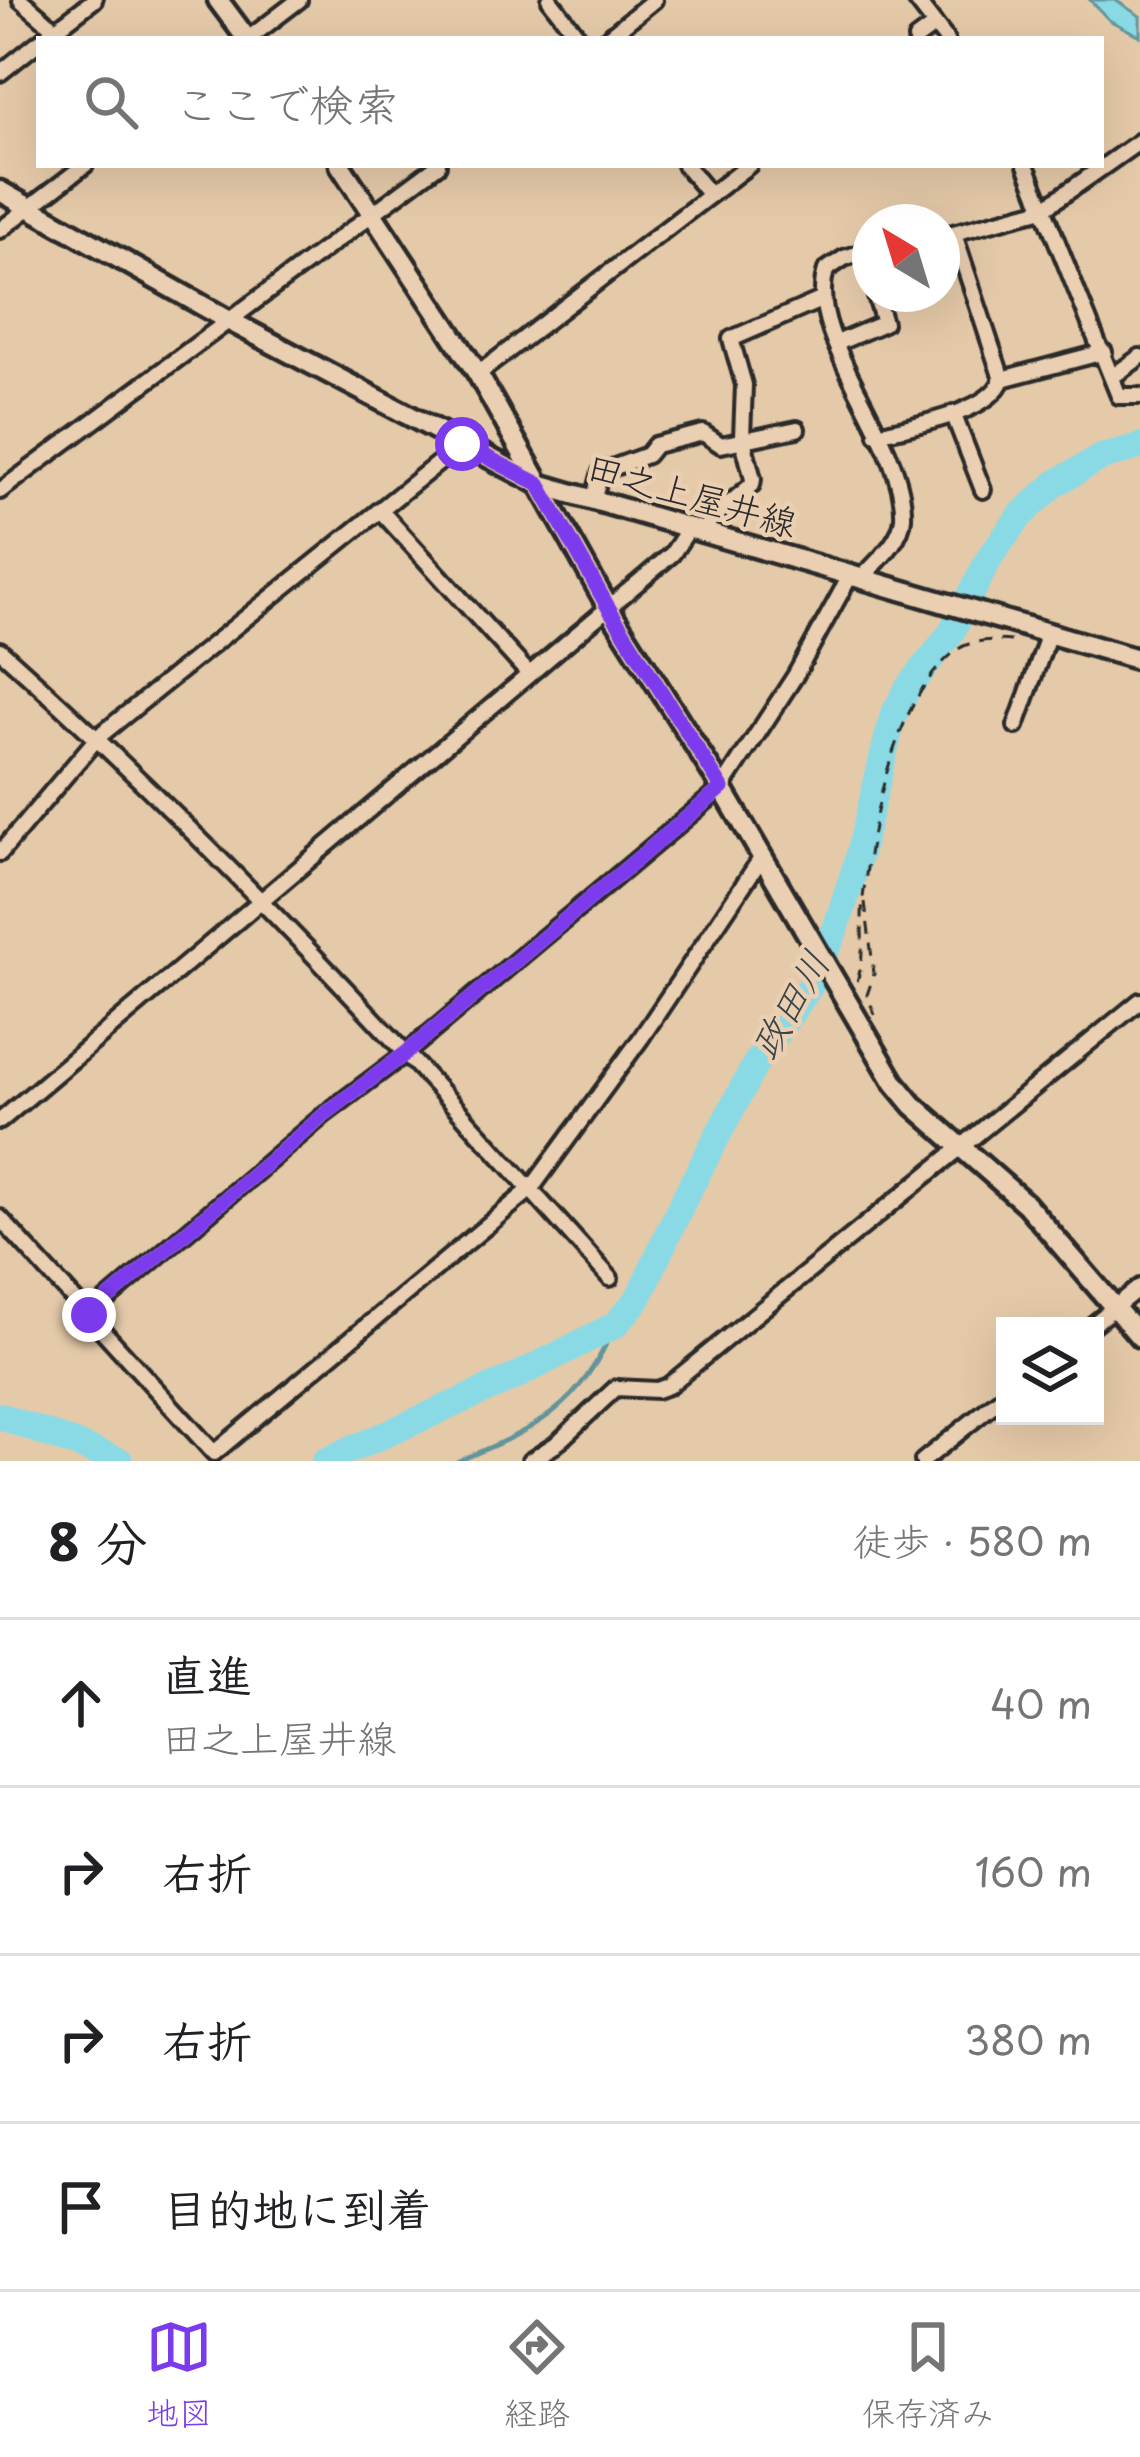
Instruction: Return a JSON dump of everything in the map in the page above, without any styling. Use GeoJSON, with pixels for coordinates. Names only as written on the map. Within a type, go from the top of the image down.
{"type":"FeatureCollection","features":[{"type":"Feature","properties":{"kind":"street"},"geometry":{"type":"LineString","coordinates":[[21,0],[45,36]]}},
{"type":"Feature","properties":{"kind":"street"},"geometry":{"type":"LineString","coordinates":[[47,36],[94,0]]}},
{"type":"Feature","properties":{"kind":"street"},"geometry":{"type":"LineString","coordinates":[[218,0],[246,36]]}},
{"type":"Feature","properties":{"kind":"street"},"geometry":{"type":"LineString","coordinates":[[252,36],[298,0]]}},
{"type":"Feature","properties":{"kind":"street"},"geometry":{"type":"LineString","coordinates":[[550,0],[578,36]]}},
{"type":"Feature","properties":{"kind":"street"},"geometry":{"type":"LineString","coordinates":[[610,36],[655,0]]}},
{"type":"Feature","properties":{"kind":"street"},"geometry":{"type":"LineString","coordinates":[[916,0],[944,36]]}},
{"type":"Feature","properties":{"kind":"street"},"geometry":{"type":"LineString","coordinates":[[920,36],[935,25]]}},
{"type":"Feature","properties":{"kind":"street"},"geometry":{"type":"LineString","coordinates":[[0,73],[36,45]]}},
{"type":"Feature","properties":{"kind":"street"},"geometry":{"type":"LineString","coordinates":[[1104,166],[1140,141]]}},
{"type":"Feature","properties":{"kind":"street"},"geometry":{"type":"LineString","coordinates":[[0,230],[81,168]]}},
{"type":"Feature","properties":{"kind":"street"},"geometry":{"type":"LineString","coordinates":[[342,168],[478,374],[608,607],[722,788],[894,1082],[913,1105],[1026,1204],[1140,1337]]}},
{"type":"Feature","properties":{"kind":"street"},"geometry":{"type":"LineString","coordinates":[[0,490],[434,168]]}},
{"type":"Feature","properties":{"kind":"street"},"geometry":{"type":"LineString","coordinates":[[688,168],[710,195]]}},
{"type":"Feature","properties":{"kind":"street"},"geometry":{"type":"LineString","coordinates":[[478,374],[745,168]]}},
{"type":"Feature","properties":{"kind":"street"},"geometry":{"type":"LineString","coordinates":[[1027,168],[1119,396],[1140,397]]}},
{"type":"Feature","properties":{"kind":"street"},"geometry":{"type":"LineString","coordinates":[[960,232],[1043,209],[1101,168]]}},
{"type":"Feature","properties":{"kind":"street","name":"田之上屋井線"},"geometry":{"type":"LineString","coordinates":[[0,190],[228,320],[539,484],[1140,660]]}},
{"type":"Feature","properties":{"kind":"street"},"geometry":{"type":"LineString","coordinates":[[89,1315],[722,788],[855,577],[896,540],[903,519],[895,474],[837,343],[821,288],[826,270],[852,256]]}},
{"type":"Feature","properties":{"kind":"street"},"geometry":{"type":"LineString","coordinates":[[960,267],[1002,379]]}},
{"type":"Feature","properties":{"kind":"street"},"geometry":{"type":"LineString","coordinates":[[0,1121],[752,485],[743,440],[744,385],[731,339],[824,299]]}},
{"type":"Feature","properties":{"kind":"street"},"geometry":{"type":"LineString","coordinates":[[837,343],[884,323],[881,312]]}},
{"type":"Feature","properties":{"kind":"street"},"geometry":{"type":"LineString","coordinates":[[877,434],[990,399],[1002,379],[1104,352]]}},
{"type":"Feature","properties":{"kind":"street"},"geometry":{"type":"LineString","coordinates":[[1112,377],[1140,357]]}},
{"type":"Feature","properties":{"kind":"street"},"geometry":{"type":"LineString","coordinates":[[953,412],[983,490]]}},
{"type":"Feature","properties":{"kind":"street"},"geometry":{"type":"LineString","coordinates":[[593,501],[601,472],[646,455],[655,445],[703,433],[722,445],[797,429]]}},
{"type":"Feature","properties":{"kind":"street"},"geometry":{"type":"LineString","coordinates":[[0,853],[98,737],[462,444]]}},
{"type":"Feature","properties":{"kind":"street"},"geometry":{"type":"LineString","coordinates":[[380,510],[529,674]]}},
{"type":"Feature","properties":{"kind":"street"},"geometry":{"type":"LineString","coordinates":[[1016,727],[1049,633]]}},
{"type":"Feature","properties":{"kind":"street"},"geometry":{"type":"LineString","coordinates":[[0,650],[98,737],[406,1053],[610,1278]]}},
{"type":"Feature","properties":{"kind":"street"},"geometry":{"type":"LineString","coordinates":[[0,1218],[214,1453],[531,1189],[762,857]]}},
{"type":"Feature","properties":{"kind":"street"},"geometry":{"type":"LineString","coordinates":[[530,1461],[555,1445],[616,1388],[657,1390],[668,1385],[1140,1000]]}},
{"type":"Feature","properties":{"kind":"street"},"geometry":{"type":"LineString","coordinates":[[1102,1317],[1140,1287]]}},
{"type":"Feature","properties":{"kind":"street"},"geometry":{"type":"LineString","coordinates":[[923,1461],[996,1402]]}},
{"type":"Feature","properties":{"kind":"street"},"geometry":{"type":"LineString","coordinates":[[555,1445],[568,1461]]}},
{"type":"Feature","properties":{"kind":"path"},"geometry":{"type":"LineString","coordinates":[[846,1004],[860,974],[868,860],[899,733],[921,691],[959,648],[995,639],[1016,641],[1023,626]]}},
{"type":"Feature","properties":{"kind":"path"},"geometry":{"type":"LineString","coordinates":[[864,894],[874,974],[867,995],[884,1030]]}},
{"type":"Feature","properties":{"kind":"water"},"geometry":{"type":"Polygon","coordinates":[[[1090,0],[1115,0],[1140,16],[1140,36],[1109,20],[1090,0]]]}},
{"type":"Feature","properties":{"kind":"waterway","name":"政田川"},"geometry":{"type":"LineString","coordinates":[[325,1461],[515,1377],[615,1325],[638,1299],[756,1063],[811,985],[836,928],[893,716],[907,690],[951,633],[991,555],[1021,515],[1056,483],[1100,458],[1140,446]]}},
{"type":"Feature","properties":{"kind":"waterway"},"geometry":{"type":"LineString","coordinates":[[458,1461],[511,1438],[553,1412],[586,1377],[615,1325]]}},
{"type":"Feature","properties":{"kind":"waterway","name":"政田川"},"geometry":{"type":"LineString","coordinates":[[0,1416],[120,1461]]}},
{"type":"Feature","properties":{"kind":"route"},"geometry":{"type":"LineString","coordinates":[[89,1315],[722,788],[608,607],[539,484],[462,444]]}}]}
